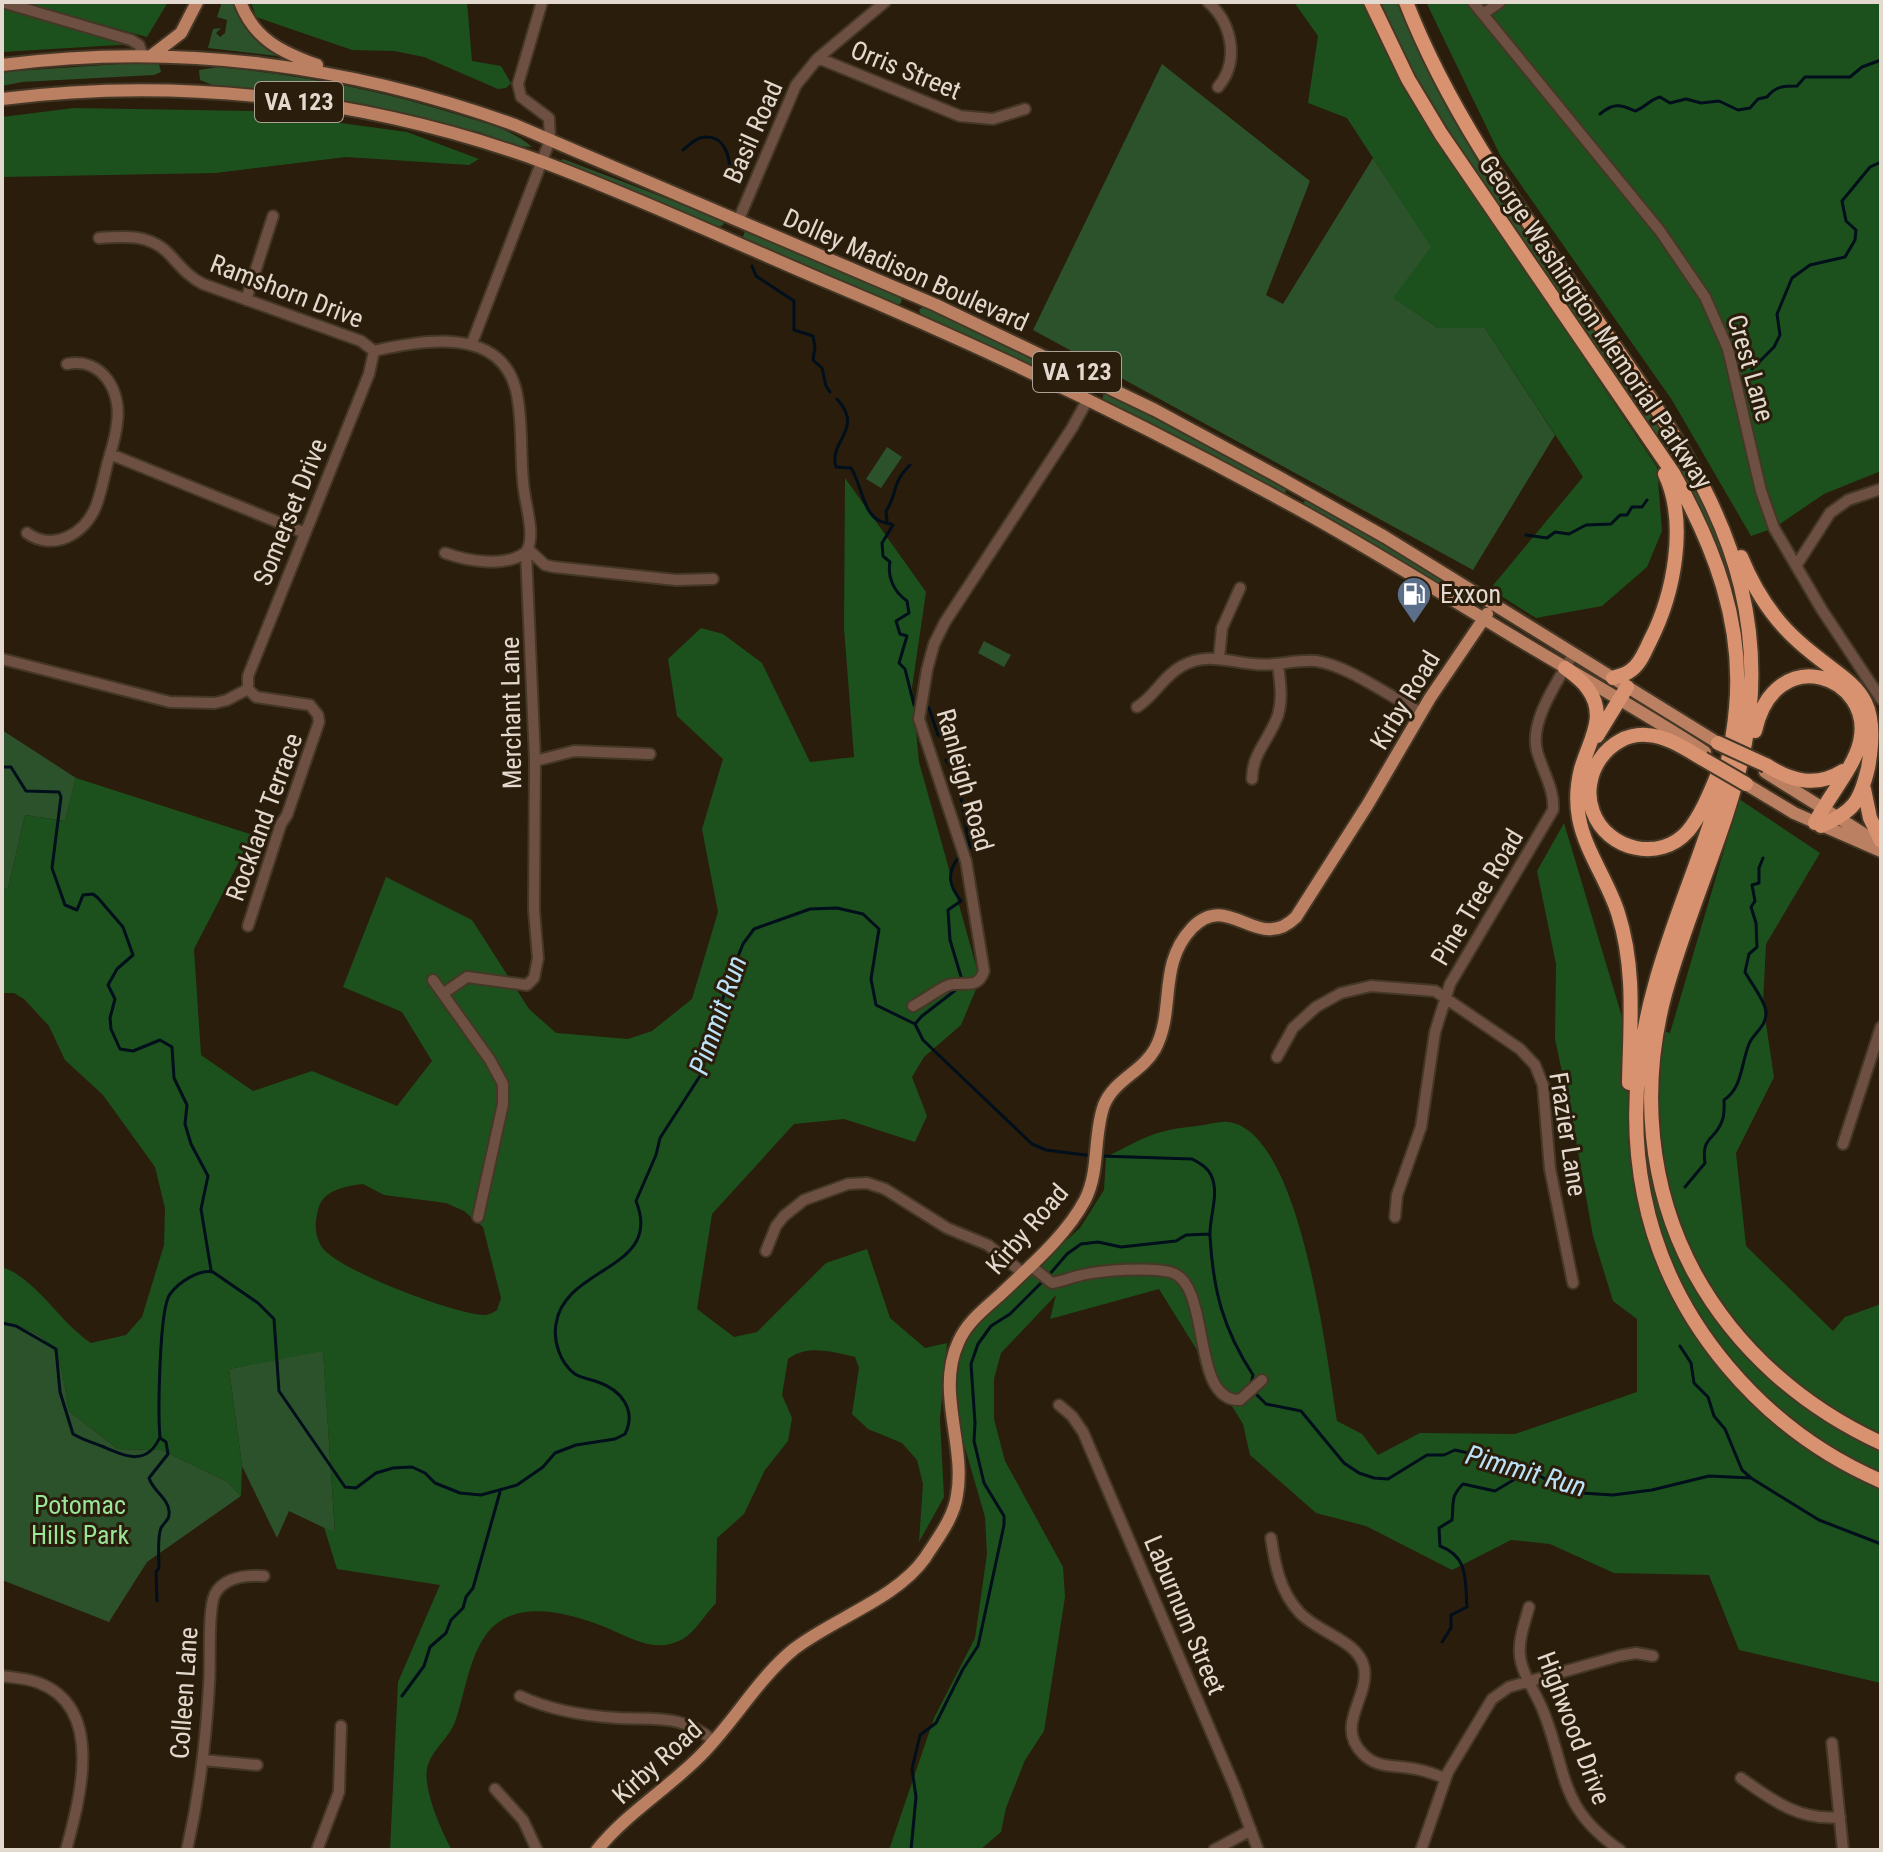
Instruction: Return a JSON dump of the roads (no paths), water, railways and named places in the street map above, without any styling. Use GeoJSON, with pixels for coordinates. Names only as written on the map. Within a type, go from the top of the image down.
{"type":"FeatureCollection","features":[{"type":"Feature","properties":{"kind":"highway","name":"George Washington Memorial Parkway"},"geometry":{"type":"LineString","coordinates":[[1371,2],[1408,79],[1441,134],[1647,433],[1698,520],[1727,596],[1737,658],[1736,706],[1720,740],[1719,797],[1671,933],[1644,1029],[1637,1100],[1643,1191],[1656,1238],[1674,1282],[1696,1323],[1724,1362],[1755,1397],[1791,1428],[1843,1463],[1881,1481]]}},
{"type":"Feature","properties":{"kind":"highway","name":"George Washington Memorial Parkway"},"geometry":{"type":"LineString","coordinates":[[1406,2],[1432,63],[1464,123],[1653,401],[1693,468],[1715,511],[1740,584],[1752,662],[1746,739],[1729,811],[1675,961],[1655,1041],[1651,1117],[1663,1195],[1691,1267],[1716,1308],[1745,1344],[1802,1397],[1881,1443]]}},
{"type":"Feature","properties":{"kind":"highway"},"geometry":{"type":"LineString","coordinates":[[1613,678],[1630,672],[1639,662],[1660,622],[1675,568],[1672,498],[1668,480],[1647,433]]}},
{"type":"Feature","properties":{"kind":"highway"},"geometry":{"type":"LineString","coordinates":[[1715,511],[1736,546],[1751,582],[1773,615],[1801,644],[1848,679],[1865,700],[1872,715],[1873,733],[1864,786],[1856,804],[1839,818],[1818,824],[1822,808],[1861,738],[1861,719],[1852,699],[1841,687],[1828,680],[1810,677],[1792,680],[1775,689],[1764,703],[1751,752],[1729,811]]}},
{"type":"Feature","properties":{"kind":"highway"},"geometry":{"type":"LineString","coordinates":[[1565,668],[1587,688],[1595,704],[1597,724],[1579,782],[1578,811],[1586,841],[1618,910],[1628,952],[1632,991],[1629,1110],[1635,1159],[1643,1191]]}},
{"type":"Feature","properties":{"kind":"highway"},"geometry":{"type":"LineString","coordinates":[[1589,750],[1623,693]]}},
{"type":"Feature","properties":{"kind":"highway"},"geometry":{"type":"LineString","coordinates":[[1746,784],[1704,756],[1652,735],[1637,735],[1618,742],[1603,755],[1592,775],[1590,800],[1596,819],[1612,838],[1630,847],[1655,849],[1673,843],[1699,815],[1720,740],[1765,768],[1806,782],[1829,778],[1846,768]]}},
{"type":"Feature","properties":{"kind":"highway"},"geometry":{"type":"LineString","coordinates":[[1864,786],[1868,811],[1881,841]]}},
{"type":"Feature","properties":{"kind":"main road"},"geometry":{"type":"LineString","coordinates":[[147,56],[181,33],[197,2]]}},
{"type":"Feature","properties":{"kind":"main road"},"geometry":{"type":"LineString","coordinates":[[240,2],[254,28],[272,47],[354,78]]}},
{"type":"Feature","properties":{"kind":"main road","name":"Dolley Madison Boulevard"},"geometry":{"type":"LineString","coordinates":[[2,65],[147,56],[249,62],[354,78],[458,106],[550,140],[914,296],[1097,381],[1300,489],[1613,678],[1623,693],[1704,756]]}},
{"type":"Feature","properties":{"kind":"main road","name":"Dolley Madison Boulevard"},"geometry":{"type":"LineString","coordinates":[[2,99],[140,89],[264,97],[419,125],[542,162],[904,314],[1088,399],[1292,505],[1565,668],[1720,740]]}},
{"type":"Feature","properties":{"kind":"main road"},"geometry":{"type":"LineString","coordinates":[[730,241],[738,221]]}},
{"type":"Feature","properties":{"kind":"main road"},"geometry":{"type":"LineString","coordinates":[[904,314],[914,296]]}},
{"type":"Feature","properties":{"kind":"main road"},"geometry":{"type":"LineString","coordinates":[[1088,399],[1097,381]]}},
{"type":"Feature","properties":{"kind":"main road"},"geometry":{"type":"LineString","coordinates":[[1292,505],[1300,489]]}},
{"type":"Feature","properties":{"kind":"main road","name":"Kirby Road"},"geometry":{"type":"LineString","coordinates":[[597,1850],[618,1827],[696,1760],[794,1649],[903,1581],[929,1552],[950,1516],[958,1491],[951,1387],[954,1351],[972,1321],[1029,1269],[1082,1205],[1089,1191],[1102,1111],[1118,1083],[1145,1062],[1156,1047],[1169,972],[1185,937],[1195,925],[1213,915],[1231,916],[1267,931],[1283,928],[1292,922],[1347,838],[1421,712],[1494,605]]}},
{"type":"Feature","properties":{"kind":"main road"},"geometry":{"type":"LineString","coordinates":[[1765,768],[1881,849]]}},
{"type":"Feature","properties":{"kind":"main road"},"geometry":{"type":"LineString","coordinates":[[1746,784],[1818,824],[1881,849]]}},
{"type":"Feature","properties":{"kind":"street"},"geometry":{"type":"LineString","coordinates":[[2,2],[131,40],[147,56]]}},
{"type":"Feature","properties":{"kind":"street"},"geometry":{"type":"LineString","coordinates":[[472,343],[550,140],[549,118],[521,97],[518,84],[542,2]]}},
{"type":"Feature","properties":{"kind":"street","name":"Basil Road"},"geometry":{"type":"LineString","coordinates":[[738,221],[796,85],[818,58],[885,2]]}},
{"type":"Feature","properties":{"kind":"street"},"geometry":{"type":"LineString","coordinates":[[1208,2],[1220,16],[1230,40],[1230,64],[1218,87]]}},
{"type":"Feature","properties":{"kind":"street","name":"Crest Lane"},"geometry":{"type":"LineString","coordinates":[[1473,2],[1660,231],[1705,297],[1728,349],[1766,507],[1774,528],[1881,699]]}},
{"type":"Feature","properties":{"kind":"street"},"geometry":{"type":"LineString","coordinates":[[1483,14],[1500,2]]}},
{"type":"Feature","properties":{"kind":"street","name":"Orris Street"},"geometry":{"type":"LineString","coordinates":[[818,58],[960,116],[993,119],[1025,109]]}},
{"type":"Feature","properties":{"kind":"street"},"geometry":{"type":"LineString","coordinates":[[246,300],[273,216]]}},
{"type":"Feature","properties":{"kind":"street","name":"Ramshorn Drive"},"geometry":{"type":"LineString","coordinates":[[99,238],[138,237],[149,240],[167,252],[194,279],[361,341],[374,351],[448,342],[472,343]]}},
{"type":"Feature","properties":{"kind":"street","name":"Merchant Lane"},"geometry":{"type":"LineString","coordinates":[[444,993],[467,977],[527,985],[534,978],[538,958],[534,910],[535,761],[528,551],[532,537],[524,498],[516,390],[512,378],[498,360],[488,350],[472,343]]}},
{"type":"Feature","properties":{"kind":"street","name":"Somerset Drive"},"geometry":{"type":"LineString","coordinates":[[248,689],[248,676],[369,374],[374,351]]}},
{"type":"Feature","properties":{"kind":"street"},"geometry":{"type":"LineString","coordinates":[[27,533],[39,540],[57,542],[83,526],[96,506],[110,454],[118,413],[113,389],[94,366],[77,362],[67,364]]}},
{"type":"Feature","properties":{"kind":"street","name":"Ranleigh Road"},"geometry":{"type":"LineString","coordinates":[[913,1006],[948,985],[973,984],[980,980],[984,971],[966,861],[919,719],[934,644],[1088,399]]}},
{"type":"Feature","properties":{"kind":"street"},"geometry":{"type":"LineString","coordinates":[[110,454],[305,533]]}},
{"type":"Feature","properties":{"kind":"street"},"geometry":{"type":"LineString","coordinates":[[1796,566],[1830,513],[1848,500],[1881,489]]}},
{"type":"Feature","properties":{"kind":"street"},"geometry":{"type":"LineString","coordinates":[[445,553],[483,561],[515,559],[528,551],[545,565],[554,567],[676,580],[713,579]]}},
{"type":"Feature","properties":{"kind":"street"},"geometry":{"type":"LineString","coordinates":[[1219,658],[1222,628],[1240,588]]}},
{"type":"Feature","properties":{"kind":"street","name":"Pine Tree Road"},"geometry":{"type":"LineString","coordinates":[[1395,1217],[1397,1195],[1421,1127],[1435,1032],[1445,998],[1459,967],[1553,810],[1552,795],[1535,737],[1540,715],[1573,654]]}},
{"type":"Feature","properties":{"kind":"street"},"geometry":{"type":"LineString","coordinates":[[1137,707],[1147,701],[1182,665],[1206,658],[1219,658],[1278,665],[1311,660],[1335,666],[1421,712]]}},
{"type":"Feature","properties":{"kind":"street"},"geometry":{"type":"LineString","coordinates":[[2,659],[170,702],[215,703],[248,689]]}},
{"type":"Feature","properties":{"kind":"street"},"geometry":{"type":"LineString","coordinates":[[1252,779],[1254,760],[1279,712],[1281,687],[1278,665]]}},
{"type":"Feature","properties":{"kind":"street","name":"Rockland Terrace"},"geometry":{"type":"LineString","coordinates":[[248,689],[256,697],[310,705],[318,715],[319,729],[281,824],[248,926]]}},
{"type":"Feature","properties":{"kind":"street"},"geometry":{"type":"LineString","coordinates":[[535,761],[574,751],[650,754]]}},
{"type":"Feature","properties":{"kind":"street"},"geometry":{"type":"LineString","coordinates":[[433,980],[490,1060],[501,1078],[504,1091],[478,1217]]}},
{"type":"Feature","properties":{"kind":"street","name":"Frazier Lane"},"geometry":{"type":"LineString","coordinates":[[1277,1057],[1304,1017],[1341,993],[1371,986],[1435,991],[1520,1049],[1540,1074],[1551,1178],[1573,1283]]}},
{"type":"Feature","properties":{"kind":"street"},"geometry":{"type":"LineString","coordinates":[[1843,1144],[1881,1027]]}},
{"type":"Feature","properties":{"kind":"street"},"geometry":{"type":"LineString","coordinates":[[766,1251],[776,1226],[793,1208],[832,1189],[867,1183],[885,1189],[947,1228],[988,1245],[1048,1282],[1093,1274],[1154,1271],[1178,1276],[1186,1284],[1191,1297],[1214,1381],[1226,1396],[1244,1398],[1262,1380]]}},
{"type":"Feature","properties":{"kind":"street","name":"Laburnum Street"},"geometry":{"type":"LineString","coordinates":[[1059,1405],[1072,1416],[1083,1432],[1258,1850]]}},
{"type":"Feature","properties":{"kind":"street"},"geometry":{"type":"LineString","coordinates":[[1271,1538],[1279,1578],[1295,1606],[1317,1628],[1351,1647],[1363,1664],[1363,1680],[1351,1724],[1359,1749],[1371,1761],[1382,1766],[1409,1768],[1445,1778]]}},
{"type":"Feature","properties":{"kind":"street","name":"Colleen Lane"},"geometry":{"type":"LineString","coordinates":[[187,1850],[203,1760],[213,1601],[220,1587],[235,1579],[264,1576]]}},
{"type":"Feature","properties":{"kind":"street","name":"Highwood Drive"},"geometry":{"type":"LineString","coordinates":[[1529,1607],[1520,1650],[1523,1667],[1546,1718],[1575,1805],[1594,1831],[1620,1850]]}},
{"type":"Feature","properties":{"kind":"street"},"geometry":{"type":"LineString","coordinates":[[1421,1850],[1445,1778],[1492,1699],[1504,1689],[1631,1653],[1653,1656]]}},
{"type":"Feature","properties":{"kind":"street"},"geometry":{"type":"LineString","coordinates":[[2,1676],[28,1680],[51,1689],[69,1706],[80,1727],[80,1779],[66,1850]]}},
{"type":"Feature","properties":{"kind":"street"},"geometry":{"type":"LineString","coordinates":[[520,1696],[537,1704],[570,1712],[679,1721],[704,1732],[714,1741]]}},
{"type":"Feature","properties":{"kind":"street"},"geometry":{"type":"LineString","coordinates":[[317,1850],[339,1792],[341,1726]]}},
{"type":"Feature","properties":{"kind":"street"},"geometry":{"type":"LineString","coordinates":[[1832,1743],[1843,1850]]}},
{"type":"Feature","properties":{"kind":"street"},"geometry":{"type":"LineString","coordinates":[[203,1760],[257,1765]]}},
{"type":"Feature","properties":{"kind":"street"},"geometry":{"type":"LineString","coordinates":[[1741,1778],[1776,1803],[1799,1814],[1840,1817]]}},
{"type":"Feature","properties":{"kind":"street"},"geometry":{"type":"LineString","coordinates":[[495,1789],[523,1820],[537,1850]]}},
{"type":"Feature","properties":{"kind":"street"},"geometry":{"type":"LineString","coordinates":[[1214,1850],[1251,1830]]}},
{"type":"Feature","properties":{"kind":"waterway"},"geometry":{"type":"LineString","coordinates":[[1600,114],[1617,106],[1635,111],[1660,97],[1670,103],[1686,99],[1701,103],[1719,101],[1738,110],[1750,108],[1758,99],[1767,97],[1780,87],[1797,86],[1805,77],[1850,77],[1862,67],[1881,60]]}},
{"type":"Feature","properties":{"kind":"waterway"},"geometry":{"type":"LineString","coordinates":[[683,150],[698,139],[715,139],[727,153],[730,173]]}},
{"type":"Feature","properties":{"kind":"waterway"},"geometry":{"type":"LineString","coordinates":[[1752,369],[1774,347],[1780,335],[1777,314],[1792,278],[1810,265],[1845,257],[1855,240],[1856,230],[1846,221],[1842,201],[1870,167],[1881,162]]}},
{"type":"Feature","properties":{"kind":"waterway"},"geometry":{"type":"LineString","coordinates":[[752,266],[756,276],[794,301],[794,330],[813,336],[813,360],[822,368],[830,392]]}},
{"type":"Feature","properties":{"kind":"waterway"},"geometry":{"type":"LineString","coordinates":[[837,399],[848,419],[837,449],[836,467],[851,468],[870,512],[880,521],[893,525],[882,543],[883,556],[890,562],[895,589],[907,601],[909,613],[896,621],[900,634],[907,636],[899,663],[905,669],[914,705]]}},
{"type":"Feature","properties":{"kind":"waterway"},"geometry":{"type":"LineString","coordinates":[[887,521],[886,511],[897,484],[910,465]]}},
{"type":"Feature","properties":{"kind":"waterway"},"geometry":{"type":"LineString","coordinates":[[1526,535],[1547,538],[1555,532],[1569,534],[1586,525],[1611,524],[1620,515],[1627,515],[1632,507],[1642,507],[1647,500]]}},
{"type":"Feature","properties":{"kind":"waterway"},"geometry":{"type":"LineString","coordinates":[[923,708],[929,708],[938,735],[955,743],[951,751]]}},
{"type":"Feature","properties":{"kind":"waterway"},"geometry":{"type":"LineString","coordinates":[[946,760],[957,777],[968,849]]}},
{"type":"Feature","properties":{"kind":"waterway"},"geometry":{"type":"LineString","coordinates":[[2,767],[11,767],[26,791],[59,792],[61,797],[52,868],[65,905],[77,910],[83,895],[93,894],[123,927],[133,955],[117,969],[108,985],[115,999],[110,1018],[111,1029],[120,1049],[133,1051],[160,1040],[172,1047],[174,1078],[187,1105],[185,1124],[191,1144],[208,1176],[201,1209],[211,1270]]}},
{"type":"Feature","properties":{"kind":"waterway"},"geometry":{"type":"LineString","coordinates":[[959,857],[952,869],[951,879],[961,901],[948,910],[950,940],[962,980]]}},
{"type":"Feature","properties":{"kind":"waterway"},"geometry":{"type":"LineString","coordinates":[[1685,1187],[1705,1163],[1707,1143],[1723,1119],[1724,1100],[1734,1089],[1749,1044],[1766,1017],[1763,1001],[1745,972],[1749,954],[1757,947],[1756,923],[1751,907],[1755,901],[1752,885],[1759,883],[1763,858]]}},
{"type":"Feature","properties":{"kind":"waterway","name":"Pimmit Run"},"geometry":{"type":"LineString","coordinates":[[2,1323],[16,1326],[56,1349],[60,1392],[73,1434],[128,1456],[143,1456],[160,1437],[161,1340],[166,1304],[179,1285],[202,1272],[213,1272],[258,1303],[274,1319],[279,1391],[345,1487],[356,1488],[376,1473],[412,1467],[425,1473],[435,1483],[460,1493],[481,1495],[517,1485],[543,1467],[555,1453],[625,1434],[629,1417],[625,1402],[614,1390],[577,1375],[565,1364],[559,1351],[556,1324],[563,1305],[576,1290],[625,1255],[636,1241],[641,1224],[636,1201],[660,1138],[700,1076],[728,981],[743,944],[754,929],[810,909],[837,908],[863,914],[879,929],[871,979],[876,1005],[915,1024],[923,1040],[1032,1144],[1046,1150],[1093,1156]]}},
{"type":"Feature","properties":{"kind":"waterway"},"geometry":{"type":"LineString","coordinates":[[915,1024],[957,989]]}},
{"type":"Feature","properties":{"kind":"waterway","name":"Pimmit Run"},"geometry":{"type":"LineString","coordinates":[[1100,1156],[1192,1159],[1209,1172],[1214,1182],[1210,1236],[1217,1292],[1227,1325],[1253,1375],[1251,1384]]}},
{"type":"Feature","properties":{"kind":"waterway"},"geometry":{"type":"LineString","coordinates":[[1049,1275],[1067,1254],[1081,1244],[1098,1242],[1121,1247],[1176,1241],[1186,1235],[1210,1234]]}},
{"type":"Feature","properties":{"kind":"waterway"},"geometry":{"type":"LineString","coordinates":[[911,1850],[916,1797],[912,1769],[920,1735],[936,1723],[978,1646],[1004,1525],[1004,1516],[984,1483],[974,1441],[971,1364],[978,1344],[991,1326],[1010,1314],[1044,1280]]}},
{"type":"Feature","properties":{"kind":"waterway"},"geometry":{"type":"LineString","coordinates":[[1680,1346],[1691,1363],[1694,1383],[1708,1397],[1714,1416],[1725,1429],[1742,1470],[1750,1477]]}},
{"type":"Feature","properties":{"kind":"waterway","name":"Pimmit Run"},"geometry":{"type":"LineString","coordinates":[[1252,1390],[1266,1404],[1301,1411],[1344,1463],[1374,1478],[1388,1479],[1427,1455],[1444,1455],[1455,1450],[1477,1455],[1512,1473],[1540,1476],[1560,1488],[1581,1493],[1613,1495],[1652,1490],[1709,1476],[1751,1478],[1819,1520],[1881,1544]]}},
{"type":"Feature","properties":{"kind":"waterway"},"geometry":{"type":"LineString","coordinates":[[157,1601],[159,1537],[169,1514],[166,1502],[149,1478],[168,1454],[166,1442],[160,1438]]}},
{"type":"Feature","properties":{"kind":"waterway"},"geometry":{"type":"LineString","coordinates":[[1442,1642],[1451,1628],[1451,1615],[1467,1607],[1464,1570],[1456,1556],[1440,1546],[1439,1528],[1452,1520],[1454,1497],[1463,1484],[1495,1491],[1520,1476]]}},
{"type":"Feature","properties":{"kind":"waterway"},"geometry":{"type":"LineString","coordinates":[[402,1696],[424,1666],[430,1647],[446,1633],[451,1620],[463,1608],[473,1588],[500,1492]]}},
{"type":"Feature","properties":{"kind":"place","name":"Exxon"},"geometry":{"type":"Point","coordinates":[1414,625]}},
{"type":"Feature","properties":{"kind":"park label","name":"Potomac Hills Park"},"geometry":{"type":"Point","coordinates":[80,1520]}}]}
